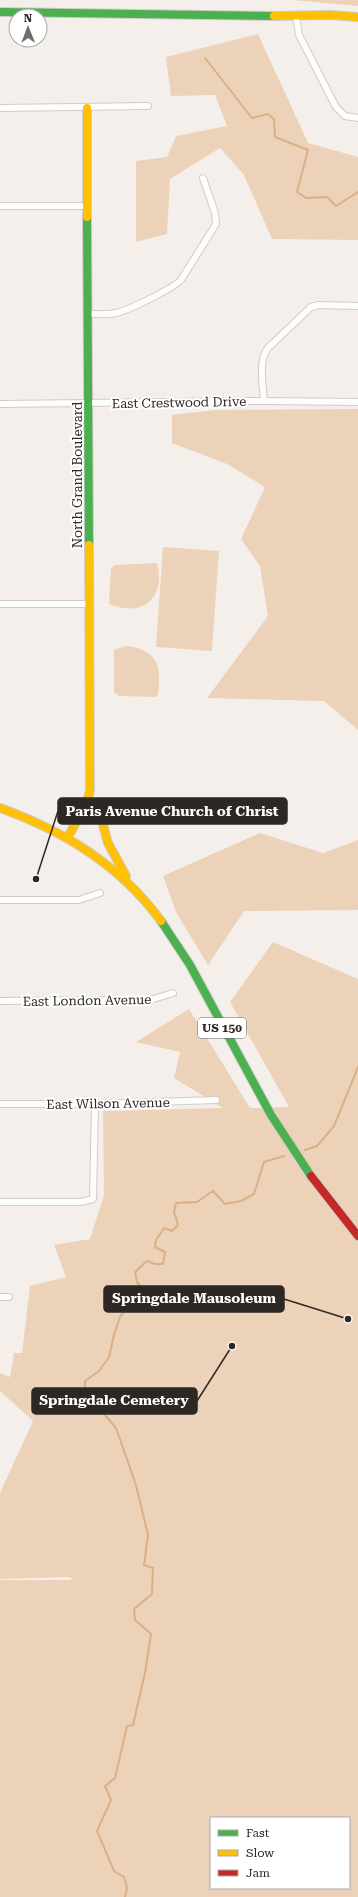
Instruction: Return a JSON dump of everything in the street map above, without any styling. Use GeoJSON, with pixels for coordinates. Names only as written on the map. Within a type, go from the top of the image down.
{"type":"FeatureCollection","features":[{"type":"Feature","properties":{"kind":"main road"},"geometry":{"type":"LineString","coordinates":[[0,12],[296,16],[330,15],[358,17]]}},
{"type":"Feature","properties":{"kind":"main road","name":"North Grand Boulevard"},"geometry":{"type":"LineString","coordinates":[[68,837],[90,791],[87,108]]}},
{"type":"Feature","properties":{"kind":"main road"},"geometry":{"type":"LineString","coordinates":[[86,802],[100,814],[110,847],[137,891]]}},
{"type":"Feature","properties":{"kind":"main road","name":"US 150"},"geometry":{"type":"LineString","coordinates":[[0,808],[32,819],[68,837],[98,856],[137,891],[176,942],[248,1076],[289,1146],[321,1191],[358,1236]]}},
{"type":"Feature","properties":{"kind":"street"},"geometry":{"type":"LineString","coordinates":[[296,16],[299,35],[336,107],[345,116],[358,118]]}},
{"type":"Feature","properties":{"kind":"street"},"geometry":{"type":"LineString","coordinates":[[0,108],[148,106]]}},
{"type":"Feature","properties":{"kind":"street"},"geometry":{"type":"LineString","coordinates":[[88,314],[119,312],[169,289],[179,282],[216,224],[216,213],[204,178]]}},
{"type":"Feature","properties":{"kind":"street"},"geometry":{"type":"LineString","coordinates":[[0,206],[88,206]]}},
{"type":"Feature","properties":{"kind":"street"},"geometry":{"type":"LineString","coordinates":[[264,401],[263,362],[264,354],[268,348],[311,307],[318,305],[358,306]]}},
{"type":"Feature","properties":{"kind":"street","name":"East Crestwood Drive"},"geometry":{"type":"LineString","coordinates":[[0,404],[264,401],[358,402]]}},
{"type":"Feature","properties":{"kind":"street"},"geometry":{"type":"LineString","coordinates":[[0,604],[90,604]]}},
{"type":"Feature","properties":{"kind":"street"},"geometry":{"type":"LineString","coordinates":[[0,900],[79,900],[100,893]]}},
{"type":"Feature","properties":{"kind":"street","name":"East London Avenue"},"geometry":{"type":"LineString","coordinates":[[0,1001],[150,1000],[173,993]]}},
{"type":"Feature","properties":{"kind":"street","name":"East Wilson Avenue"},"geometry":{"type":"LineString","coordinates":[[0,1104],[95,1104],[216,1100]]}},
{"type":"Feature","properties":{"kind":"street"},"geometry":{"type":"LineString","coordinates":[[0,1202],[81,1202],[91,1200],[94,1197],[95,1104]]}},
{"type":"Feature","properties":{"kind":"street"},"geometry":{"type":"LineString","coordinates":[[0,1297],[9,1297]]}},
{"type":"Feature","properties":{"kind":"shaded area"},"geometry":{"type":"Polygon","coordinates":[[[292,0],[358,0],[358,6],[292,0]]]}},
{"type":"Feature","properties":{"kind":"shaded area"},"geometry":{"type":"Polygon","coordinates":[[[258,34],[308,143],[358,157],[358,240],[272,239],[244,175],[220,148],[170,179],[167,234],[136,242],[136,161],[167,157],[176,136],[227,126],[215,95],[171,96],[166,57],[258,34]]]}},
{"type":"Feature","properties":{"kind":"shaded area"},"geometry":{"type":"Polygon","coordinates":[[[358,409],[358,730],[324,701],[207,698],[268,616],[260,566],[241,539],[265,487],[227,464],[172,443],[172,415],[215,410],[358,409]]]}},
{"type":"Feature","properties":{"kind":"shaded area"},"geometry":{"type":"Polygon","coordinates":[[[163,547],[219,551],[212,651],[156,647],[163,547]]]}},
{"type":"Feature","properties":{"kind":"shaded area"},"geometry":{"type":"Polygon","coordinates":[[[157,563],[159,575],[158,586],[155,595],[149,602],[142,606],[132,608],[121,608],[109,604],[111,568],[115,565],[157,563]]]}},
{"type":"Feature","properties":{"kind":"shaded area"},"geometry":{"type":"Polygon","coordinates":[[[125,646],[146,651],[155,660],[159,673],[159,689],[157,697],[119,696],[114,692],[114,650],[125,646]]]}},
{"type":"Feature","properties":{"kind":"shaded area"},"geometry":{"type":"Polygon","coordinates":[[[260,833],[323,853],[358,840],[358,910],[244,911],[208,965],[176,912],[163,876],[260,833]]]}},
{"type":"Feature","properties":{"kind":"shaded area"},"geometry":{"type":"Polygon","coordinates":[[[273,942],[358,979],[358,1897],[0,1897],[0,1580],[73,1580],[70,1577],[0,1579],[0,1493],[33,1421],[0,1391],[0,1373],[10,1377],[14,1353],[22,1353],[30,1286],[66,1277],[54,1245],[90,1239],[104,1195],[103,1111],[223,1108],[174,1078],[180,1052],[136,1042],[189,1009],[250,1108],[289,1107],[230,1002],[273,942]]]}},
{"type":"Feature","properties":{"kind":"waterway"},"geometry":{"type":"LineString","coordinates":[[205,58],[252,118],[268,114],[274,119],[275,137],[308,150],[297,192],[306,198],[327,197],[336,206],[358,192]]}},
{"type":"Feature","properties":{"kind":"waterway"},"geometry":{"type":"LineString","coordinates":[[305,1150],[317,1146],[334,1126],[358,1067]]}},
{"type":"Feature","properties":{"kind":"waterway"},"geometry":{"type":"LineString","coordinates":[[125,1897],[127,1888],[124,1877],[114,1871],[97,1831],[111,1800],[105,1786],[115,1778],[127,1726],[133,1725],[145,1673],[151,1634],[135,1620],[134,1609],[152,1594],[153,1568],[144,1565],[148,1535],[136,1485],[116,1428],[88,1395],[85,1390],[85,1381],[99,1371],[109,1357],[120,1317],[142,1288],[137,1282],[135,1272],[147,1261],[155,1264],[163,1264],[165,1252],[155,1247],[156,1240],[164,1228],[172,1231],[178,1225],[174,1212],[176,1203],[197,1202],[213,1191],[225,1204],[241,1201],[254,1194],[264,1162],[284,1156]]}},
{"type":"Feature","properties":{"kind":"traffic: fast"},"geometry":{"type":"LineString","coordinates":[[0,12],[274,16]]}},
{"type":"Feature","properties":{"kind":"traffic: fast"},"geometry":{"type":"LineString","coordinates":[[87,217],[89,545]]}},
{"type":"Feature","properties":{"kind":"traffic: fast"},"geometry":{"type":"LineString","coordinates":[[161,921],[190,965],[271,1115],[311,1176]]}},
{"type":"Feature","properties":{"kind":"traffic: slow"},"geometry":{"type":"LineString","coordinates":[[274,16],[330,15],[358,17]]}},
{"type":"Feature","properties":{"kind":"traffic: slow"},"geometry":{"type":"LineString","coordinates":[[87,108],[87,217]]}},
{"type":"Feature","properties":{"kind":"traffic: slow"},"geometry":{"type":"LineString","coordinates":[[68,837],[87,802],[90,791],[89,545]]}},
{"type":"Feature","properties":{"kind":"traffic: slow"},"geometry":{"type":"LineString","coordinates":[[86,802],[100,814],[108,843],[126,876]]}},
{"type":"Feature","properties":{"kind":"traffic: slow"},"geometry":{"type":"LineString","coordinates":[[0,808],[46,827],[89,852],[128,883],[161,921]]}},
{"type":"Feature","properties":{"kind":"traffic: jam"},"geometry":{"type":"LineString","coordinates":[[311,1176],[358,1236]]}},
{"type":"Feature","properties":{"kind":"place","name":"Paris Avenue Church of Christ"},"geometry":{"type":"Point","coordinates":[36,879]}},
{"type":"Feature","properties":{"kind":"place","name":"Springdale Mausoleum"},"geometry":{"type":"Point","coordinates":[348,1319]}},
{"type":"Feature","properties":{"kind":"place","name":"Springdale Cemetery"},"geometry":{"type":"Point","coordinates":[232,1346]}}]}
